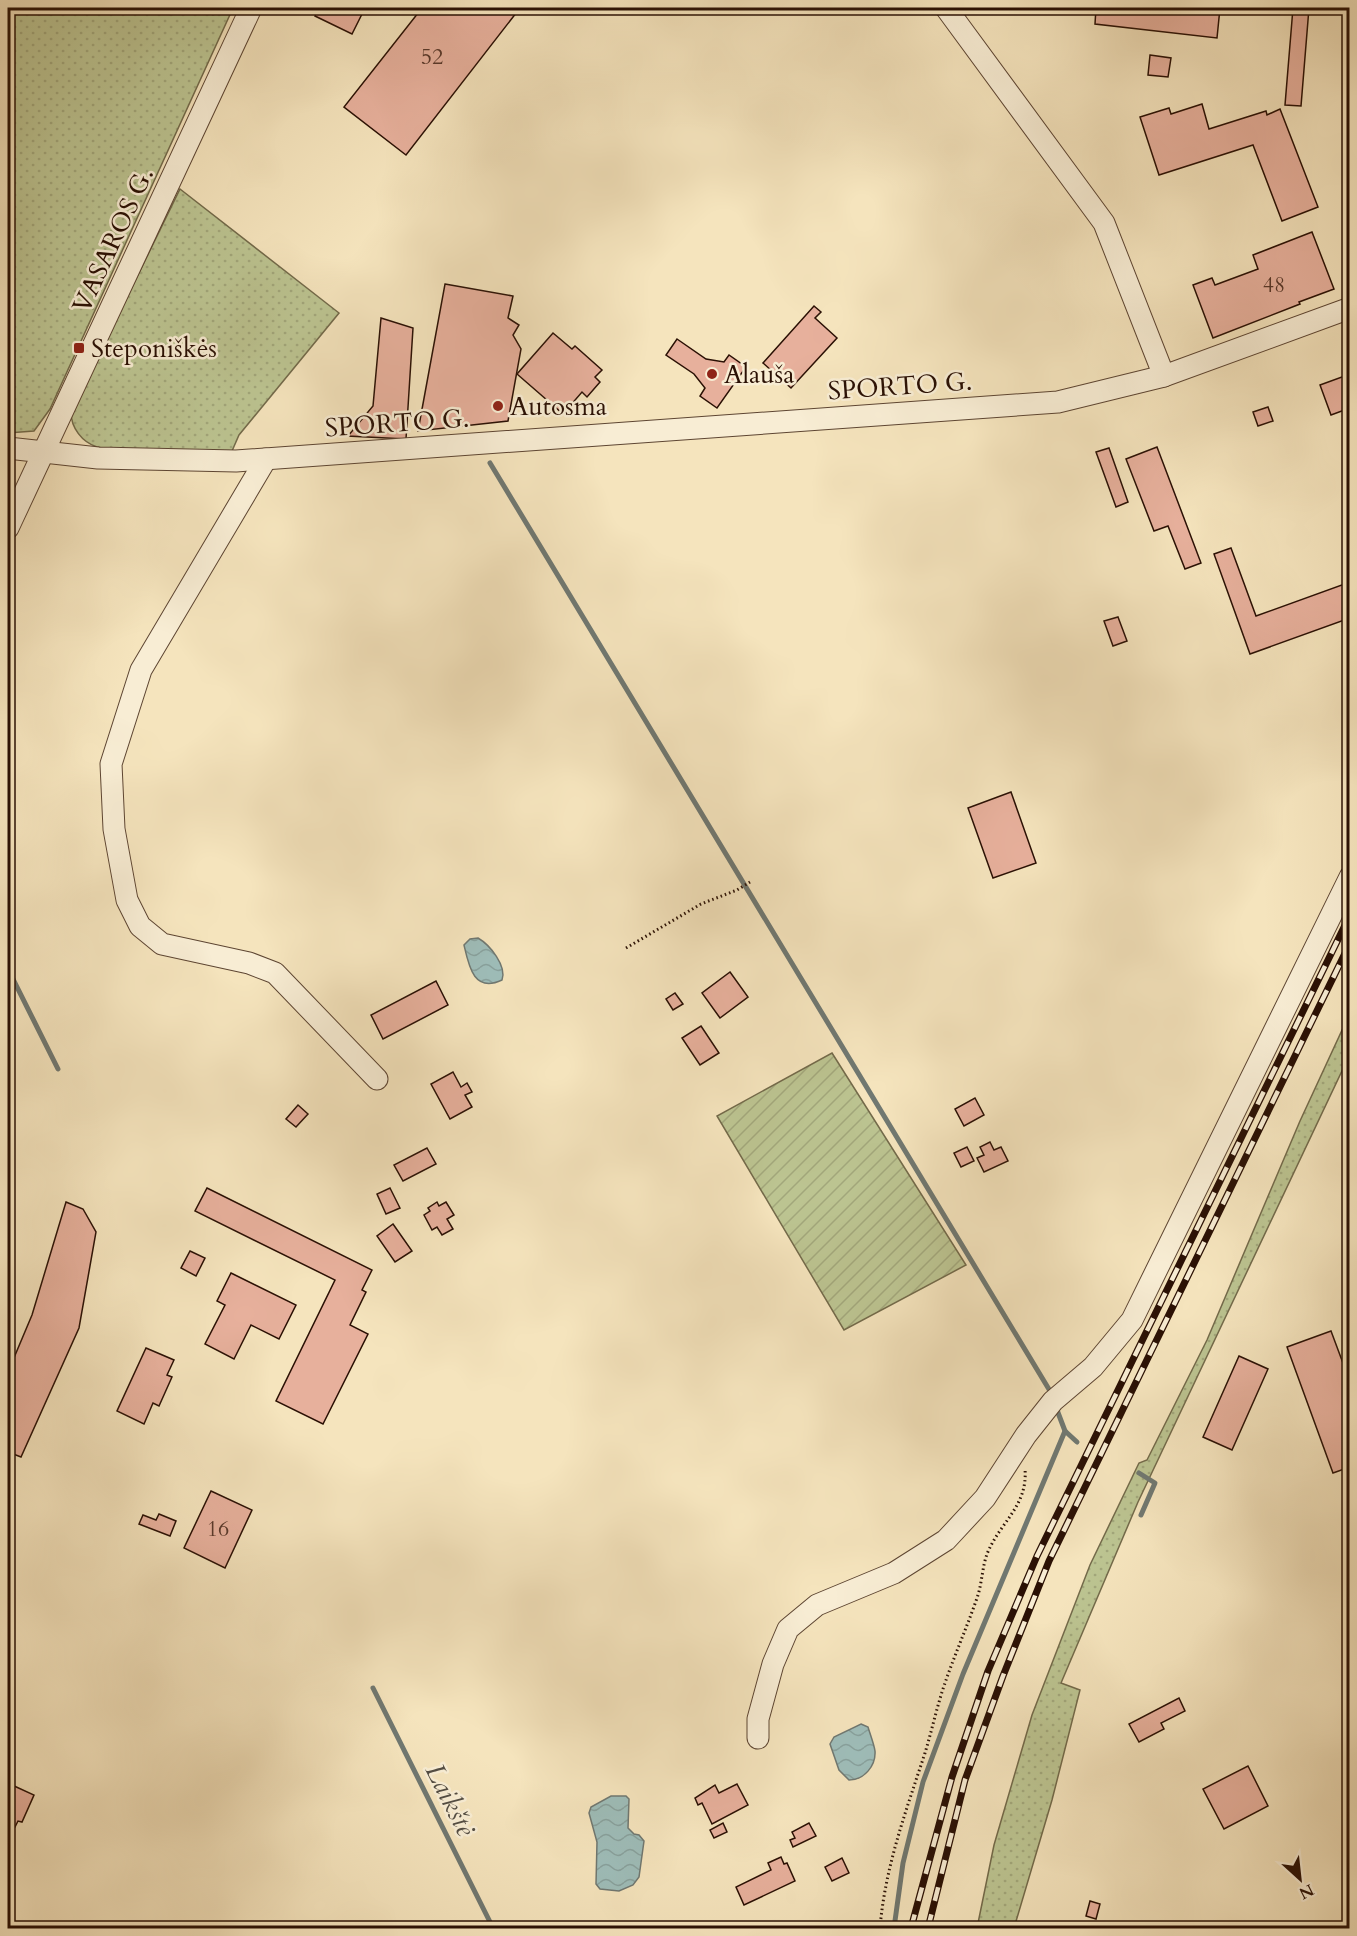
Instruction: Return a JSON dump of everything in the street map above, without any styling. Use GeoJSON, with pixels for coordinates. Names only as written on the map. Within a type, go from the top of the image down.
{"type":"FeatureCollection","features":[{"type":"Feature","properties":{"kind":"street","name":"VASAROS G."},"geometry":{"type":"LineString","coordinates":[[8,528],[251,8]]}},
{"type":"Feature","properties":{"kind":"street"},"geometry":{"type":"LineString","coordinates":[[946,8],[1104,223],[1164,376]]}},
{"type":"Feature","properties":{"kind":"street","name":"SPORTO G."},"geometry":{"type":"LineString","coordinates":[[8,448],[98,458],[236,461],[1058,402],[1164,376],[1350,308]]}},
{"type":"Feature","properties":{"kind":"street"},"geometry":{"type":"LineString","coordinates":[[266,459],[141,670],[111,764],[114,829],[127,900],[140,926],[162,944],[249,963],[275,973],[377,1079]]}},
{"type":"Feature","properties":{"kind":"street"},"geometry":{"type":"LineString","coordinates":[[758,1737],[758,1719],[773,1664],[788,1629],[817,1605],[894,1573],[946,1540],[985,1498],[1020,1444],[1053,1401],[1093,1367],[1132,1320],[1350,877]]}},
{"type":"Feature","properties":{"kind":"path"},"geometry":{"type":"LineString","coordinates":[[626,948],[701,904],[737,890],[750,882]]}},
{"type":"Feature","properties":{"kind":"path"},"geometry":{"type":"LineString","coordinates":[[880,1929],[882,1905],[899,1828],[945,1684],[978,1595],[986,1556],[996,1534],[1019,1503],[1026,1485],[1024,1457],[1020,1444]]}},
{"type":"Feature","properties":{"kind":"green space"},"geometry":{"type":"Polygon","coordinates":[[[8,8],[233,8],[50,409],[34,431],[8,433],[8,8]]]}},
{"type":"Feature","properties":{"kind":"green space"},"geometry":{"type":"Polygon","coordinates":[[[180,189],[339,313],[239,435],[232,451],[97,447],[78,434],[71,412],[180,189]]]}},
{"type":"Feature","properties":{"kind":"green space"},"geometry":{"type":"Polygon","coordinates":[[[1349,1015],[1349,1056],[1138,1502],[1061,1683],[1080,1690],[1052,1800],[1014,1928],[977,1928],[994,1845],[1032,1715],[1090,1565],[1139,1463],[1147,1460],[1207,1340],[1300,1121],[1349,1015]]]}},
{"type":"Feature","properties":{"kind":"green space"},"geometry":{"type":"Polygon","coordinates":[[[832,1053],[966,1265],[844,1330],[717,1116],[832,1053]]]}},
{"type":"Feature","properties":{"kind":"water"},"geometry":{"type":"Polygon","coordinates":[[[478,938],[488,946],[500,962],[502,980],[485,983],[474,976],[464,945],[470,939],[478,938]]]}},
{"type":"Feature","properties":{"kind":"water"},"geometry":{"type":"Polygon","coordinates":[[[861,1724],[868,1727],[875,1757],[871,1767],[864,1775],[849,1780],[839,1770],[830,1744],[834,1737],[861,1724]]]}},
{"type":"Feature","properties":{"kind":"water"},"geometry":{"type":"Polygon","coordinates":[[[611,1796],[626,1796],[629,1799],[628,1828],[644,1841],[639,1877],[633,1885],[619,1891],[600,1889],[596,1884],[597,1842],[589,1813],[591,1807],[611,1796]]]}},
{"type":"Feature","properties":{"kind":"building"},"geometry":{"type":"Polygon","coordinates":[[[318,8],[365,8],[352,34],[315,16],[318,8]]]}},
{"type":"Feature","properties":{"kind":"building"},"geometry":{"type":"Polygon","coordinates":[[[422,8],[520,8],[406,155],[344,107],[422,8]]]}},
{"type":"Feature","properties":{"kind":"building"},"geometry":{"type":"Polygon","coordinates":[[[1096,8],[1220,8],[1217,38],[1095,24],[1096,8]]]}},
{"type":"Feature","properties":{"kind":"building"},"geometry":{"type":"Polygon","coordinates":[[[1293,8],[1309,8],[1301,106],[1285,105],[1293,8]]]}},
{"type":"Feature","properties":{"kind":"building"},"geometry":{"type":"Polygon","coordinates":[[[1150,55],[1171,58],[1168,77],[1148,75],[1150,55]]]}},
{"type":"Feature","properties":{"kind":"building"},"geometry":{"type":"Polygon","coordinates":[[[1202,104],[1209,129],[1266,111],[1267,115],[1280,109],[1318,207],[1282,221],[1253,145],[1159,175],[1140,117],[1169,108],[1171,114],[1202,104]]]}},
{"type":"Feature","properties":{"kind":"building"},"geometry":{"type":"Polygon","coordinates":[[[1312,232],[1334,289],[1213,338],[1193,285],[1212,278],[1215,285],[1258,269],[1253,255],[1312,232]]]}},
{"type":"Feature","properties":{"kind":"building"},"geometry":{"type":"Polygon","coordinates":[[[445,284],[513,296],[508,318],[519,325],[513,335],[521,349],[508,421],[418,431],[445,284]]]}},
{"type":"Feature","properties":{"kind":"building"},"geometry":{"type":"Polygon","coordinates":[[[814,306],[821,312],[815,318],[837,338],[791,388],[763,363],[814,306]]]}},
{"type":"Feature","properties":{"kind":"building"},"geometry":{"type":"Polygon","coordinates":[[[381,318],[413,328],[406,439],[348,436],[373,406],[381,318]]]}},
{"type":"Feature","properties":{"kind":"building"},"geometry":{"type":"Polygon","coordinates":[[[553,333],[572,349],[575,346],[602,370],[595,377],[600,382],[587,397],[582,392],[563,414],[517,374],[553,333]]]}},
{"type":"Feature","properties":{"kind":"building"},"geometry":{"type":"Polygon","coordinates":[[[677,339],[706,359],[724,362],[729,355],[746,367],[717,408],[700,396],[705,388],[694,374],[666,355],[677,339]]]}},
{"type":"Feature","properties":{"kind":"building"},"geometry":{"type":"Polygon","coordinates":[[[1350,374],[1350,408],[1331,415],[1320,385],[1350,374]]]}},
{"type":"Feature","properties":{"kind":"building"},"geometry":{"type":"Polygon","coordinates":[[[1268,407],[1273,421],[1258,426],[1253,412],[1268,407]]]}},
{"type":"Feature","properties":{"kind":"building"},"geometry":{"type":"Polygon","coordinates":[[[1157,447],[1201,563],[1185,569],[1168,526],[1154,531],[1126,459],[1157,447]]]}},
{"type":"Feature","properties":{"kind":"building"},"geometry":{"type":"Polygon","coordinates":[[[1109,448],[1128,502],[1116,507],[1096,452],[1109,448]]]}},
{"type":"Feature","properties":{"kind":"building"},"geometry":{"type":"Polygon","coordinates":[[[1231,548],[1256,616],[1350,582],[1350,618],[1250,654],[1214,554],[1231,548]]]}},
{"type":"Feature","properties":{"kind":"building"},"geometry":{"type":"Polygon","coordinates":[[[1118,617],[1127,641],[1113,646],[1104,621],[1118,617]]]}},
{"type":"Feature","properties":{"kind":"building"},"geometry":{"type":"Polygon","coordinates":[[[1011,792],[1036,863],[993,878],[968,808],[1011,792]]]}},
{"type":"Feature","properties":{"kind":"building"},"geometry":{"type":"Polygon","coordinates":[[[730,972],[748,997],[720,1018],[702,993],[730,972]]]}},
{"type":"Feature","properties":{"kind":"building"},"geometry":{"type":"Polygon","coordinates":[[[436,981],[448,1005],[383,1039],[371,1015],[436,981]]]}},
{"type":"Feature","properties":{"kind":"building"},"geometry":{"type":"Polygon","coordinates":[[[675,993],[683,1004],[673,1010],[666,999],[675,993]]]}},
{"type":"Feature","properties":{"kind":"building"},"geometry":{"type":"Polygon","coordinates":[[[701,1026],[719,1053],[700,1065],[682,1038],[701,1026]]]}},
{"type":"Feature","properties":{"kind":"building"},"geometry":{"type":"Polygon","coordinates":[[[453,1072],[461,1087],[467,1083],[472,1092],[465,1095],[472,1107],[450,1119],[431,1084],[453,1072]]]}},
{"type":"Feature","properties":{"kind":"building"},"geometry":{"type":"Polygon","coordinates":[[[975,1098],[984,1115],[964,1126],[955,1109],[975,1098]]]}},
{"type":"Feature","properties":{"kind":"building"},"geometry":{"type":"Polygon","coordinates":[[[298,1105],[308,1114],[296,1127],[286,1119],[298,1105]]]}},
{"type":"Feature","properties":{"kind":"building"},"geometry":{"type":"Polygon","coordinates":[[[990,1142],[994,1150],[1001,1147],[1008,1161],[984,1172],[977,1158],[984,1155],[980,1147],[990,1142]]]}},
{"type":"Feature","properties":{"kind":"building"},"geometry":{"type":"Polygon","coordinates":[[[967,1147],[974,1161],[961,1167],[954,1153],[967,1147]]]}},
{"type":"Feature","properties":{"kind":"building"},"geometry":{"type":"Polygon","coordinates":[[[427,1148],[436,1164],[403,1181],[394,1165],[427,1148]]]}},
{"type":"Feature","properties":{"kind":"building"},"geometry":{"type":"Polygon","coordinates":[[[207,1188],[372,1270],[362,1290],[366,1292],[350,1325],[368,1334],[323,1424],[276,1401],[335,1280],[195,1211],[207,1188]]]}},
{"type":"Feature","properties":{"kind":"building"},"geometry":{"type":"Polygon","coordinates":[[[390,1188],[400,1208],[386,1214],[377,1194],[390,1188]]]}},
{"type":"Feature","properties":{"kind":"building"},"geometry":{"type":"Polygon","coordinates":[[[66,1202],[83,1209],[96,1232],[79,1328],[21,1457],[8,1452],[8,1372],[32,1315],[66,1202]]]}},
{"type":"Feature","properties":{"kind":"building"},"geometry":{"type":"Polygon","coordinates":[[[437,1202],[439,1206],[446,1202],[454,1215],[447,1219],[453,1229],[442,1235],[437,1227],[432,1230],[424,1215],[430,1211],[428,1208],[437,1202]]]}},
{"type":"Feature","properties":{"kind":"building"},"geometry":{"type":"Polygon","coordinates":[[[393,1224],[412,1251],[395,1262],[377,1236],[393,1224]]]}},
{"type":"Feature","properties":{"kind":"building"},"geometry":{"type":"Polygon","coordinates":[[[190,1251],[205,1258],[196,1276],[181,1268],[190,1251]]]}},
{"type":"Feature","properties":{"kind":"building"},"geometry":{"type":"Polygon","coordinates":[[[231,1273],[296,1305],[279,1339],[251,1325],[234,1359],[205,1344],[225,1305],[217,1301],[231,1273]]]}},
{"type":"Feature","properties":{"kind":"building"},"geometry":{"type":"Polygon","coordinates":[[[1331,1331],[1350,1382],[1350,1467],[1333,1473],[1287,1347],[1331,1331]]]}},
{"type":"Feature","properties":{"kind":"building"},"geometry":{"type":"Polygon","coordinates":[[[146,1348],[174,1360],[167,1375],[172,1377],[159,1406],[153,1403],[144,1424],[117,1411],[146,1348]]]}},
{"type":"Feature","properties":{"kind":"building"},"geometry":{"type":"Polygon","coordinates":[[[1239,1356],[1268,1369],[1232,1450],[1203,1437],[1239,1356]]]}},
{"type":"Feature","properties":{"kind":"building"},"geometry":{"type":"Polygon","coordinates":[[[211,1491],[252,1510],[225,1568],[184,1548],[211,1491]]]}},
{"type":"Feature","properties":{"kind":"building"},"geometry":{"type":"Polygon","coordinates":[[[159,1514],[176,1521],[170,1536],[139,1524],[143,1515],[156,1520],[159,1514]]]}},
{"type":"Feature","properties":{"kind":"building"},"geometry":{"type":"Polygon","coordinates":[[[1179,1698],[1185,1711],[1161,1723],[1164,1729],[1139,1742],[1129,1724],[1179,1698]]]}},
{"type":"Feature","properties":{"kind":"building"},"geometry":{"type":"Polygon","coordinates":[[[1248,1766],[1268,1806],[1224,1829],[1203,1789],[1248,1766]]]}},
{"type":"Feature","properties":{"kind":"building"},"geometry":{"type":"Polygon","coordinates":[[[737,1784],[748,1805],[712,1824],[702,1803],[698,1805],[695,1798],[715,1785],[719,1793],[737,1784]]]}},
{"type":"Feature","properties":{"kind":"building"},"geometry":{"type":"Polygon","coordinates":[[[12,1785],[34,1795],[22,1822],[18,1821],[15,1827],[8,1823],[8,1795],[12,1785]]]}},
{"type":"Feature","properties":{"kind":"building"},"geometry":{"type":"Polygon","coordinates":[[[723,1823],[727,1832],[714,1838],[710,1830],[723,1823]]]}},
{"type":"Feature","properties":{"kind":"building"},"geometry":{"type":"Polygon","coordinates":[[[809,1823],[816,1836],[793,1847],[790,1840],[795,1838],[792,1832],[809,1823]]]}},
{"type":"Feature","properties":{"kind":"building"},"geometry":{"type":"Polygon","coordinates":[[[781,1857],[784,1864],[787,1863],[795,1881],[744,1905],[736,1887],[771,1870],[768,1863],[781,1857]]]}},
{"type":"Feature","properties":{"kind":"building"},"geometry":{"type":"Polygon","coordinates":[[[842,1858],[849,1873],[832,1881],[825,1867],[842,1858]]]}},
{"type":"Feature","properties":{"kind":"building"},"geometry":{"type":"Polygon","coordinates":[[[1090,1901],[1100,1904],[1096,1919],[1086,1916],[1090,1901]]]}},
{"type":"Feature","properties":{"kind":"waterway"},"geometry":{"type":"LineString","coordinates":[[210,8],[213,13]]}},
{"type":"Feature","properties":{"kind":"waterway"},"geometry":{"type":"LineString","coordinates":[[490,463],[1050,1391]]}},
{"type":"Feature","properties":{"kind":"waterway","name":"Laikštė"},"geometry":{"type":"LineString","coordinates":[[11,975],[58,1069]]}},
{"type":"Feature","properties":{"kind":"waterway"},"geometry":{"type":"LineString","coordinates":[[1057,1410],[1065,1431],[1077,1442]]}},
{"type":"Feature","properties":{"kind":"waterway"},"geometry":{"type":"LineString","coordinates":[[894,1928],[903,1863],[923,1782],[963,1674],[1065,1431]]}},
{"type":"Feature","properties":{"kind":"waterway"},"geometry":{"type":"LineString","coordinates":[[1139,1473],[1155,1483],[1141,1515]]}},
{"type":"Feature","properties":{"kind":"waterway","name":"Laikštė"},"geometry":{"type":"LineString","coordinates":[[373,1688],[493,1928]]}},
{"type":"Feature","properties":{"kind":"railway"},"geometry":{"type":"LineString","coordinates":[[911,1928],[952,1777],[988,1671],[1037,1556],[1350,915]]}},
{"type":"Feature","properties":{"kind":"railway"},"geometry":{"type":"LineString","coordinates":[[928,1928],[965,1780],[1049,1561],[1350,943]]}},
{"type":"Feature","properties":{"kind":"place","name":"Steponiškės"},"geometry":{"type":"Point","coordinates":[79,348]}},
{"type":"Feature","properties":{"kind":"place","name":"Alauša"},"geometry":{"type":"Point","coordinates":[712,374]}},
{"type":"Feature","properties":{"kind":"place","name":"Autosma"},"geometry":{"type":"Point","coordinates":[498,406]}}]}
